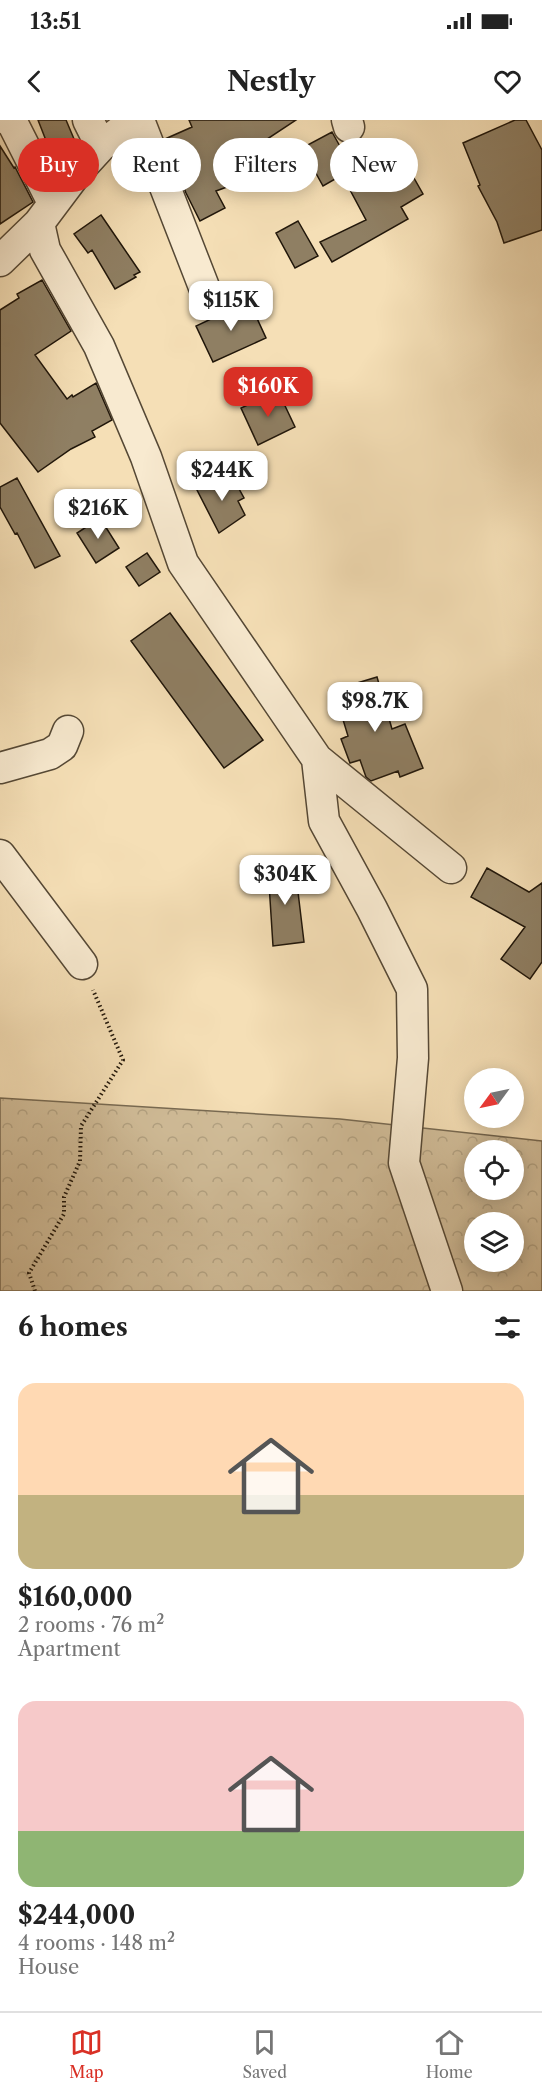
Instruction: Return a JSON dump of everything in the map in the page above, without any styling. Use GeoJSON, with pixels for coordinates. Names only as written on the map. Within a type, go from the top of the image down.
{"type":"FeatureCollection","features":[{"type":"Feature","properties":{"kind":"street"},"geometry":{"type":"LineString","coordinates":[[8,120],[12,122],[46,213],[45,250],[99,346],[146,457],[183,562],[317,759],[451,868]]}},
{"type":"Feature","properties":{"kind":"street"},"geometry":{"type":"LineString","coordinates":[[0,261],[46,213],[94,133],[137,120],[204,287]]}},
{"type":"Feature","properties":{"kind":"street"},"geometry":{"type":"LineString","coordinates":[[0,768],[50,754],[62,746],[68,731]]}},
{"type":"Feature","properties":{"kind":"street"},"geometry":{"type":"LineString","coordinates":[[317,759],[324,821],[412,989],[413,1058],[404,1163],[447,1291]]}},
{"type":"Feature","properties":{"kind":"street"},"geometry":{"type":"LineString","coordinates":[[0,855],[82,964]]}},
{"type":"Feature","properties":{"kind":"path"},"geometry":{"type":"LineString","coordinates":[[36,1291],[29,1273],[64,1214],[64,1197],[80,1161],[81,1126],[123,1060],[82,964]]}},
{"type":"Feature","properties":{"kind":"green space"},"geometry":{"type":"Polygon","coordinates":[[[0,1098],[340,1119],[542,1141],[542,1291],[0,1291],[0,1098]]]}},
{"type":"Feature","properties":{"kind":"building"},"geometry":{"type":"Polygon","coordinates":[[[38,120],[66,120],[74,138],[45,138],[38,120]]]}},
{"type":"Feature","properties":{"kind":"building"},"geometry":{"type":"Polygon","coordinates":[[[189,120],[296,120],[269,138],[213,138],[213,192],[217,192],[225,208],[200,221],[186,192],[201,192],[201,138],[167,138],[192,127],[189,120]]]}},
{"type":"Feature","properties":{"kind":"building"},"geometry":{"type":"Polygon","coordinates":[[[515,120],[526,120],[542,150],[542,230],[504,243],[497,222],[478,186],[480,185],[463,143],[515,120]]]}},
{"type":"Feature","properties":{"kind":"building"},"geometry":{"type":"Polygon","coordinates":[[[332,132],[335,138],[330,138],[330,182],[323,186],[318,177],[318,139],[332,132]]]}},
{"type":"Feature","properties":{"kind":"building"},"geometry":{"type":"Polygon","coordinates":[[[0,146],[18,173],[18,192],[28,192],[33,202],[0,224],[0,146]]]}},
{"type":"Feature","properties":{"kind":"building"},"geometry":{"type":"Polygon","coordinates":[[[418,185],[423,194],[401,207],[408,219],[332,262],[320,242],[366,220],[351,192],[418,192],[418,185]]]}},
{"type":"Feature","properties":{"kind":"building"},"geometry":{"type":"Polygon","coordinates":[[[101,215],[140,272],[134,275],[136,277],[115,289],[92,250],[88,253],[74,234],[101,215]]]}},
{"type":"Feature","properties":{"kind":"building"},"geometry":{"type":"Polygon","coordinates":[[[298,221],[318,256],[295,268],[276,233],[298,221]]]}},
{"type":"Feature","properties":{"kind":"building"},"geometry":{"type":"Polygon","coordinates":[[[42,280],[71,331],[35,355],[67,399],[96,383],[112,420],[92,431],[95,437],[71,449],[38,472],[0,423],[0,310],[19,298],[17,294],[42,280]]]}},
{"type":"Feature","properties":{"kind":"building"},"geometry":{"type":"Polygon","coordinates":[[[249,301],[266,338],[213,362],[196,326],[249,301]]]}},
{"type":"Feature","properties":{"kind":"building"},"geometry":{"type":"Polygon","coordinates":[[[278,391],[295,427],[258,445],[241,408],[278,391]]]}},
{"type":"Feature","properties":{"kind":"building"},"geometry":{"type":"Polygon","coordinates":[[[218,477],[222,484],[233,478],[244,498],[238,501],[245,515],[219,533],[196,488],[218,477]]]}},
{"type":"Feature","properties":{"kind":"building"},"geometry":{"type":"Polygon","coordinates":[[[17,478],[60,556],[35,568],[17,533],[15,534],[0,507],[0,487],[17,478]]]}},
{"type":"Feature","properties":{"kind":"building"},"geometry":{"type":"Polygon","coordinates":[[[100,518],[119,548],[96,563],[77,533],[100,518]]]}},
{"type":"Feature","properties":{"kind":"building"},"geometry":{"type":"Polygon","coordinates":[[[147,553],[160,572],[139,586],[126,567],[147,553]]]}},
{"type":"Feature","properties":{"kind":"building"},"geometry":{"type":"Polygon","coordinates":[[[170,613],[263,740],[224,768],[131,641],[170,613]]]}},
{"type":"Feature","properties":{"kind":"building"},"geometry":{"type":"Polygon","coordinates":[[[377,677],[392,729],[405,724],[423,768],[400,777],[398,771],[371,781],[366,777],[360,760],[350,763],[341,739],[348,736],[334,690],[377,677]]]}},
{"type":"Feature","properties":{"kind":"building"},"geometry":{"type":"Polygon","coordinates":[[[298,866],[300,891],[298,892],[304,942],[273,946],[268,868],[298,866]]]}},
{"type":"Feature","properties":{"kind":"building"},"geometry":{"type":"Polygon","coordinates":[[[487,868],[529,892],[542,883],[542,962],[530,979],[501,959],[525,927],[471,897],[487,868]]]}}]}
